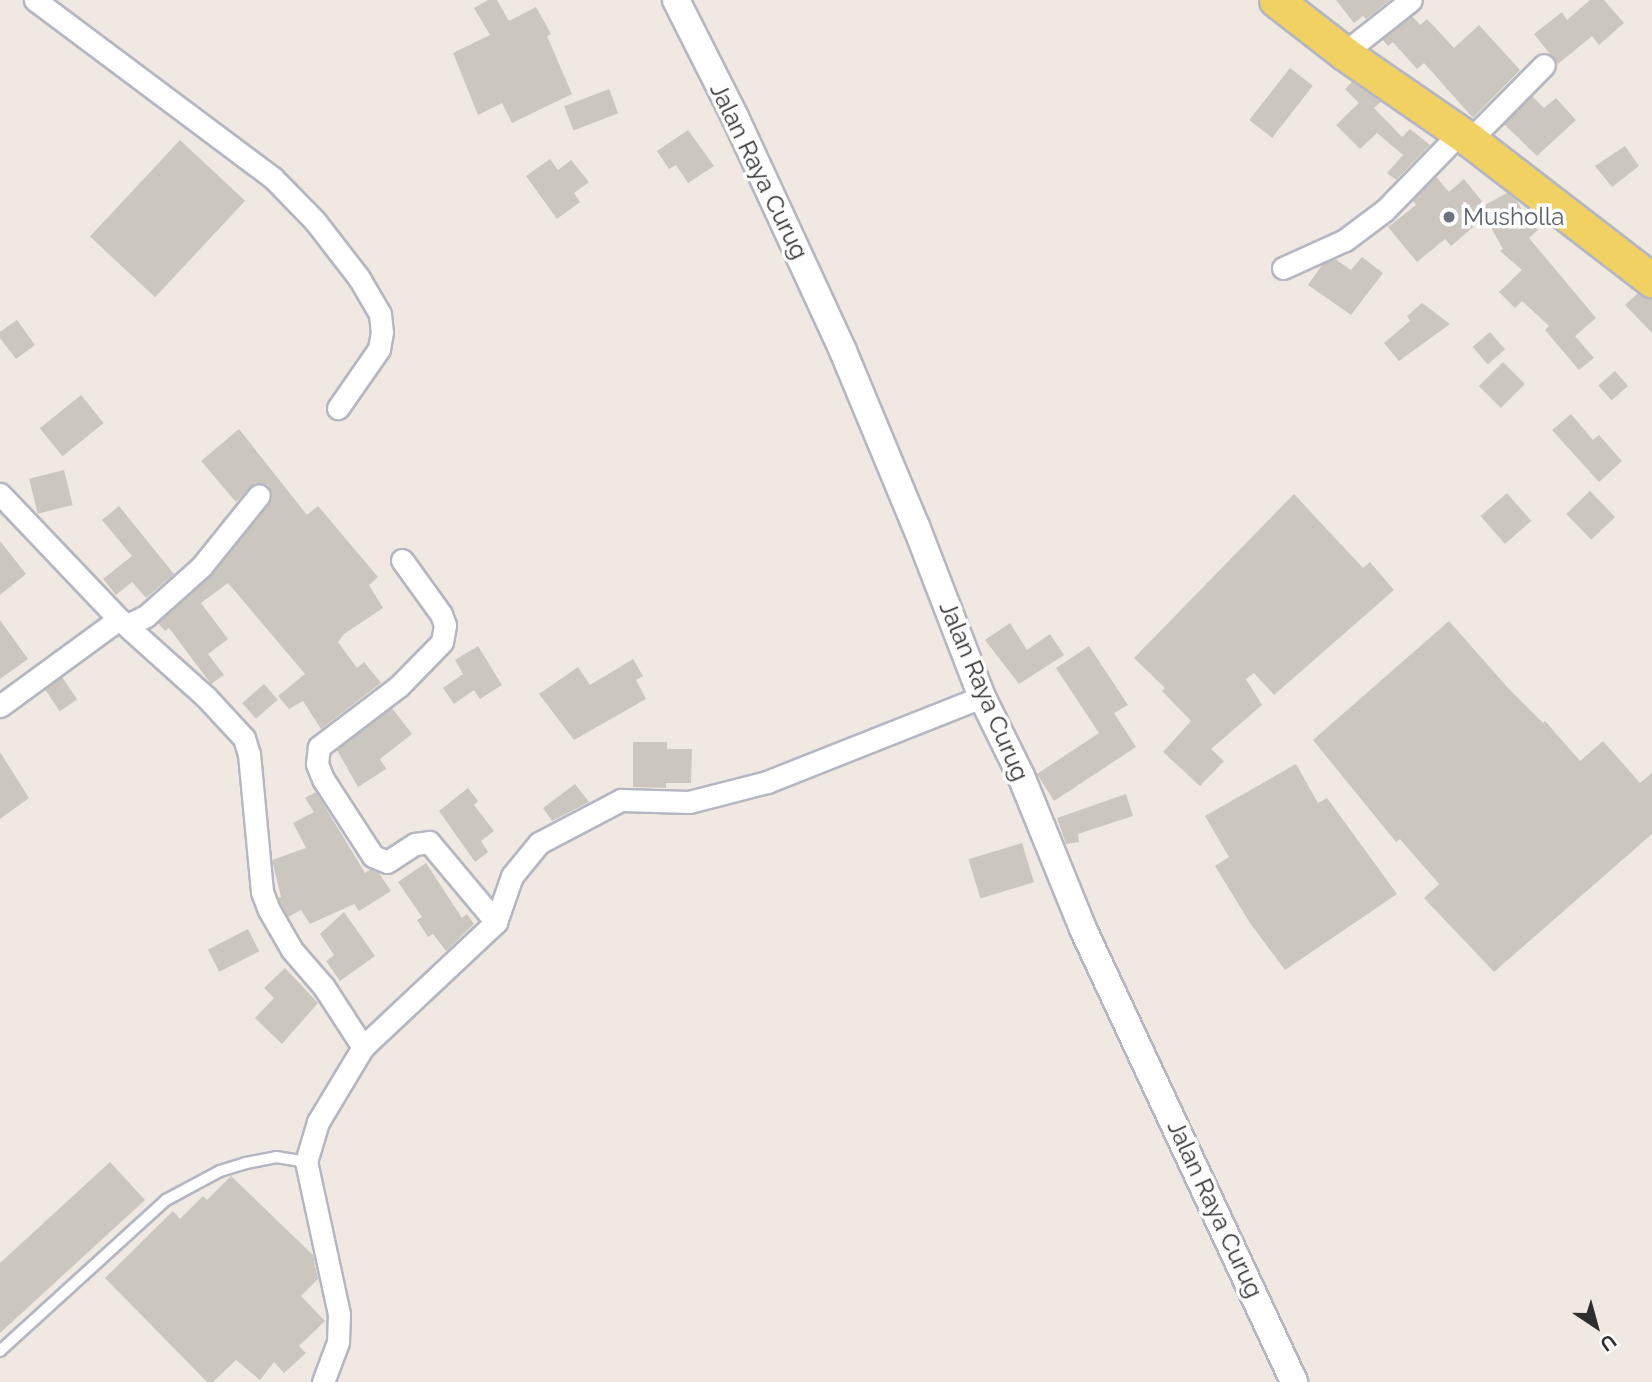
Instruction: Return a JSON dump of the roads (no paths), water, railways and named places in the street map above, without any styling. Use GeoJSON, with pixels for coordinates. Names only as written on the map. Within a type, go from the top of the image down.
{"type":"FeatureCollection","features":[{"type":"Feature","properties":{"kind":"main road"},"geometry":{"type":"LineString","coordinates":[[1276,0],[1345,53],[1465,137],[1652,280]]}},
{"type":"Feature","properties":{"kind":"street"},"geometry":{"type":"LineString","coordinates":[[34,0],[273,178],[315,221],[359,278],[380,314],[382,332],[379,349],[338,408]]}},
{"type":"Feature","properties":{"kind":"street","name":"Jalan Raya Curug"},"geometry":{"type":"LineString","coordinates":[[676,0],[741,130],[843,351],[916,526],[982,697],[1021,776],[1083,929],[1294,1382]]}},
{"type":"Feature","properties":{"kind":"street"},"geometry":{"type":"LineString","coordinates":[[1345,53],[1411,0]]}},
{"type":"Feature","properties":{"kind":"street"},"geometry":{"type":"LineString","coordinates":[[1283,268],[1345,240],[1385,210],[1544,65]]}},
{"type":"Feature","properties":{"kind":"street"},"geometry":{"type":"LineString","coordinates":[[0,494],[123,622],[228,718],[244,738],[249,754],[262,892],[292,950],[324,987],[363,1047]]}},
{"type":"Feature","properties":{"kind":"street"},"geometry":{"type":"LineString","coordinates":[[0,706],[123,622],[146,616],[201,567],[259,495]]}},
{"type":"Feature","properties":{"kind":"street"},"geometry":{"type":"LineString","coordinates":[[401,560],[441,614],[444,625],[442,642],[399,686],[319,747],[317,764],[323,779],[373,856],[387,862],[415,844],[429,842],[496,922]]}},
{"type":"Feature","properties":{"kind":"street"},"geometry":{"type":"LineString","coordinates":[[323,1382],[338,1342],[339,1314],[306,1162],[318,1122],[363,1047],[496,922],[512,876],[531,851],[604,807],[639,798],[689,802],[767,782],[982,697]]}},
{"type":"Feature","properties":{"kind":"lane"},"geometry":{"type":"LineString","coordinates":[[0,1351],[166,1200],[220,1171],[246,1163],[276,1157],[306,1162]]}},
{"type":"Feature","properties":{"kind":"place","name":"Musholla"},"geometry":{"type":"Point","coordinates":[1449,217]}}]}
